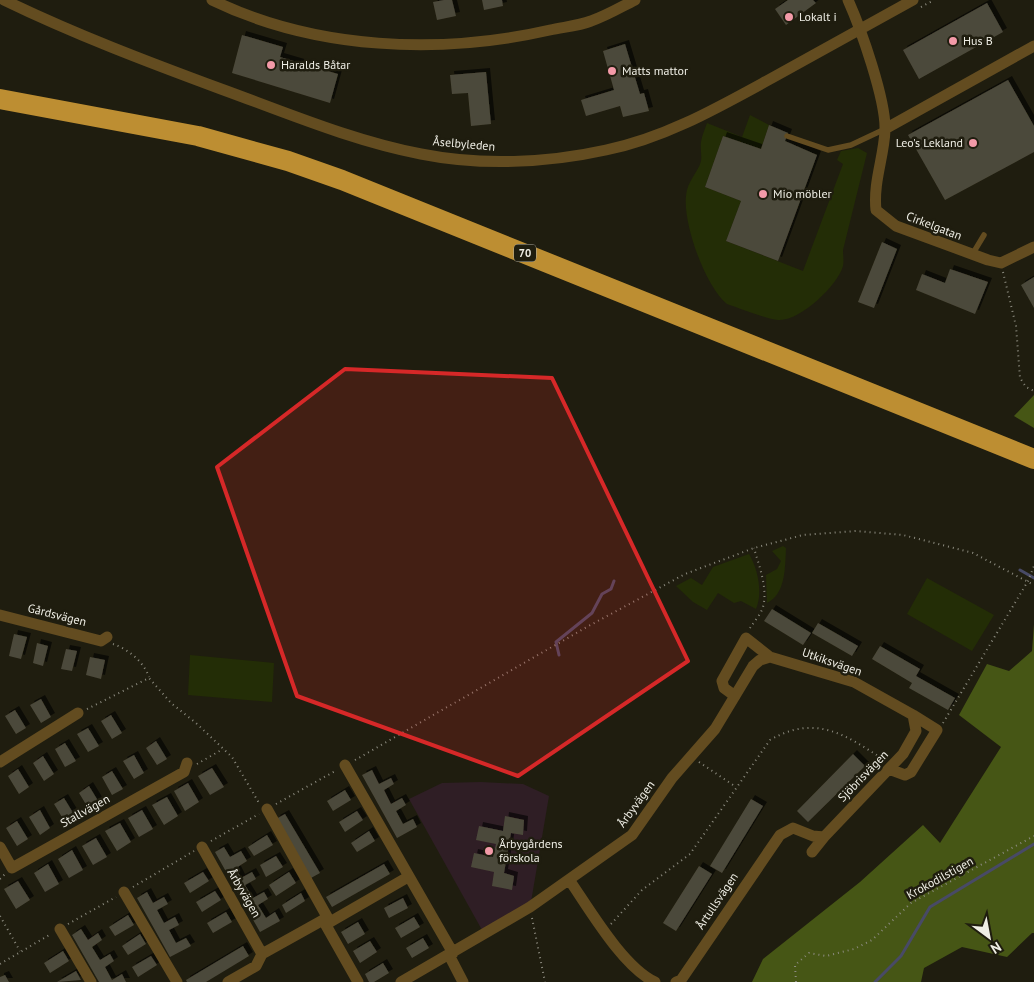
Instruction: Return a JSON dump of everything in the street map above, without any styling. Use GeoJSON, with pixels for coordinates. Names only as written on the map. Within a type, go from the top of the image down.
{"type":"FeatureCollection","features":[{"type":"Feature","properties":{"kind":"highway","name":"70"},"geometry":{"type":"LineString","coordinates":[[0,87],[198,124],[294,151],[348,169],[1034,446]]}},
{"type":"Feature","properties":{"kind":"highway","name":"70"},"geometry":{"type":"LineString","coordinates":[[0,99],[198,136],[288,161],[342,180],[1034,459]]}},
{"type":"Feature","properties":{"kind":"street","name":"Åselbyleden"},"geometry":{"type":"LineString","coordinates":[[4,0],[53,24],[338,132],[422,155],[490,161],[547,159],[599,152],[651,137],[684,124],[727,102],[913,0]]}},
{"type":"Feature","properties":{"kind":"street"},"geometry":{"type":"LineString","coordinates":[[212,0],[240,13],[320,35],[385,44],[441,45],[514,38],[591,21],[630,1]]}},
{"type":"Feature","properties":{"kind":"street","name":"Cirkelgatan"},"geometry":{"type":"LineString","coordinates":[[848,0],[860,29],[878,90],[885,129],[874,193],[876,210],[896,226],[972,255],[1001,263]]}},
{"type":"Feature","properties":{"kind":"street"},"geometry":{"type":"LineString","coordinates":[[885,129],[1034,46]]}},
{"type":"Feature","properties":{"kind":"street"},"geometry":{"type":"LineString","coordinates":[[1001,263],[1034,247]]}},
{"type":"Feature","properties":{"kind":"street","name":"Gårdsvägen"},"geometry":{"type":"LineString","coordinates":[[0,615],[104,639]]}},
{"type":"Feature","properties":{"kind":"street"},"geometry":{"type":"LineString","coordinates":[[735,696],[724,688],[722,681],[746,638],[770,657]]}},
{"type":"Feature","properties":{"kind":"street","name":"Utkiksvägen"},"geometry":{"type":"LineString","coordinates":[[770,657],[854,682],[937,730]]}},
{"type":"Feature","properties":{"kind":"street","name":"Årbyvägen"},"geometry":{"type":"LineString","coordinates":[[401,982],[530,907],[570,881],[632,835],[672,778],[715,729],[753,666],[760,660],[770,657]]}},
{"type":"Feature","properties":{"kind":"street"},"geometry":{"type":"LineString","coordinates":[[0,762],[78,713]]}},
{"type":"Feature","properties":{"kind":"street","name":"Sjöbrisvägen"},"geometry":{"type":"LineString","coordinates":[[812,852],[903,754],[916,730],[912,715]]}},
{"type":"Feature","properties":{"kind":"street"},"geometry":{"type":"LineString","coordinates":[[890,767],[905,775],[911,772],[937,730]]}},
{"type":"Feature","properties":{"kind":"street"},"geometry":{"type":"LineString","coordinates":[[345,765],[451,954],[463,982]]}},
{"type":"Feature","properties":{"kind":"street","name":"Stallvägen"},"geometry":{"type":"LineString","coordinates":[[0,847],[12,868],[185,768]]}},
{"type":"Feature","properties":{"kind":"street"},"geometry":{"type":"LineString","coordinates":[[265,810],[327,921],[358,982]]}},
{"type":"Feature","properties":{"kind":"street","name":"Årtullsvägen"},"geometry":{"type":"LineString","coordinates":[[676,982],[681,980],[780,835],[793,828],[813,836],[824,837]]}},
{"type":"Feature","properties":{"kind":"street","name":"Årbyvägen"},"geometry":{"type":"LineString","coordinates":[[202,847],[262,954]]}},
{"type":"Feature","properties":{"kind":"street"},"geometry":{"type":"LineString","coordinates":[[228,982],[256,966],[262,954],[408,877]]}},
{"type":"Feature","properties":{"kind":"street"},"geometry":{"type":"LineString","coordinates":[[570,881],[615,945],[647,978],[655,982]]}},
{"type":"Feature","properties":{"kind":"street"},"geometry":{"type":"LineString","coordinates":[[124,892],[177,982]]}},
{"type":"Feature","properties":{"kind":"street"},"geometry":{"type":"LineString","coordinates":[[60,929],[91,982]]}},
{"type":"Feature","properties":{"kind":"lane"},"geometry":{"type":"LineString","coordinates":[[787,136],[828,150],[851,145],[885,129]]}},
{"type":"Feature","properties":{"kind":"lane"},"geometry":{"type":"LineString","coordinates":[[972,255],[984,235]]}},
{"type":"Feature","properties":{"kind":"path"},"geometry":{"type":"LineString","coordinates":[[1001,263],[1016,326],[1020,378],[1026,387],[1034,391]]}},
{"type":"Feature","properties":{"kind":"path"},"geometry":{"type":"LineString","coordinates":[[0,964],[265,810],[585,628],[685,574],[754,548],[803,535],[856,531],[903,535],[973,553],[1034,585]]}},
{"type":"Feature","properties":{"kind":"path"},"geometry":{"type":"LineString","coordinates":[[746,638],[762,608],[764,596],[762,574],[754,548]]}},
{"type":"Feature","properties":{"kind":"path"},"geometry":{"type":"LineString","coordinates":[[937,730],[942,726],[1028,582],[1034,566]]}},
{"type":"Feature","properties":{"kind":"path"},"geometry":{"type":"LineString","coordinates":[[104,639],[135,656],[147,671],[149,678],[171,703],[196,723],[232,757],[265,810]]}},
{"type":"Feature","properties":{"kind":"path"},"geometry":{"type":"LineString","coordinates":[[78,713],[149,678]]}},
{"type":"Feature","properties":{"kind":"path"},"geometry":{"type":"LineString","coordinates":[[604,931],[642,890],[690,854],[770,740],[780,734],[801,728],[820,727],[836,732],[890,767]]}},
{"type":"Feature","properties":{"kind":"path"},"geometry":{"type":"LineString","coordinates":[[185,768],[223,749]]}},
{"type":"Feature","properties":{"kind":"path"},"geometry":{"type":"LineString","coordinates":[[691,756],[737,788]]}},
{"type":"Feature","properties":{"kind":"path","name":"Krokodilstigen"},"geometry":{"type":"LineString","coordinates":[[796,982],[795,966],[809,953],[826,956],[854,949],[872,940],[911,903],[1034,836]]}},
{"type":"Feature","properties":{"kind":"path"},"geometry":{"type":"LineString","coordinates":[[530,907],[545,982]]}},
{"type":"Feature","properties":{"kind":"path"},"geometry":{"type":"LineString","coordinates":[[0,916],[20,952]]}},
{"type":"Feature","properties":{"kind":"highlighted area"},"geometry":{"type":"Polygon","coordinates":[[[345,369],[552,378],[688,661],[518,776],[297,696],[217,467],[345,369]]]}},
{"type":"Feature","properties":{"kind":"shaded area","name":"Årbygårdens förskola"},"geometry":{"type":"Polygon","coordinates":[[[442,783],[523,784],[549,796],[531,902],[482,930],[409,799],[442,783]]]}},
{"type":"Feature","properties":{"kind":"green space"},"geometry":{"type":"Polygon","coordinates":[[[750,115],[769,125],[761,149],[723,136],[705,187],[741,201],[726,241],[803,271],[843,164],[837,160],[841,151],[858,148],[867,153],[843,250],[843,266],[840,274],[818,300],[808,308],[789,318],[780,320],[727,304],[711,283],[704,269],[697,254],[688,222],[686,196],[701,161],[701,142],[707,123],[742,137],[750,115]]]}},
{"type":"Feature","properties":{"kind":"green space"},"geometry":{"type":"Polygon","coordinates":[[[1034,395],[1034,428],[1014,416],[1034,395]]]}},
{"type":"Feature","properties":{"kind":"green space"},"geometry":{"type":"Polygon","coordinates":[[[783,546],[786,548],[781,587],[773,599],[767,603],[766,575],[777,569],[781,561],[772,551],[783,546]]]}},
{"type":"Feature","properties":{"kind":"green space"},"geometry":{"type":"Polygon","coordinates":[[[749,554],[755,567],[758,581],[759,596],[756,609],[741,601],[734,603],[718,593],[707,610],[693,602],[676,586],[691,578],[702,585],[713,567],[749,554]]]}},
{"type":"Feature","properties":{"kind":"green space"},"geometry":{"type":"Polygon","coordinates":[[[927,578],[994,615],[972,651],[907,614],[927,578]]]}},
{"type":"Feature","properties":{"kind":"green space"},"geometry":{"type":"Polygon","coordinates":[[[1034,624],[1034,933],[1007,957],[962,947],[924,968],[921,982],[752,982],[763,959],[860,882],[923,825],[940,843],[1001,747],[959,715],[987,664],[1009,671],[1032,651],[1034,624]]]}},
{"type":"Feature","properties":{"kind":"green space"},"geometry":{"type":"Polygon","coordinates":[[[190,655],[274,663],[272,702],[188,695],[190,655]]]}},
{"type":"Feature","properties":{"kind":"building"},"geometry":{"type":"Polygon","coordinates":[[[452,0],[456,16],[437,20],[433,2],[452,0]]]}},
{"type":"Feature","properties":{"kind":"building"},"geometry":{"type":"Polygon","coordinates":[[[482,0],[502,0],[503,6],[484,10],[482,0]]]}},
{"type":"Feature","properties":{"kind":"building","name":"Lokalt i"},"geometry":{"type":"Polygon","coordinates":[[[788,0],[813,0],[816,3],[786,25],[775,9],[788,0]]]}},
{"type":"Feature","properties":{"kind":"building","name":"Hus B"},"geometry":{"type":"Polygon","coordinates":[[[987,3],[1003,32],[919,79],[903,50],[987,3]]]}},
{"type":"Feature","properties":{"kind":"building","name":"Haralds Båtar"},"geometry":{"type":"Polygon","coordinates":[[[242,35],[283,47],[280,57],[338,74],[330,103],[232,73],[242,35]]]}},
{"type":"Feature","properties":{"kind":"building"},"geometry":{"type":"Polygon","coordinates":[[[625,44],[640,94],[644,93],[649,111],[623,117],[620,106],[586,116],[581,100],[614,90],[603,51],[625,44]]]}},
{"type":"Feature","properties":{"kind":"building"},"geometry":{"type":"Polygon","coordinates":[[[486,72],[491,124],[471,126],[468,93],[452,94],[450,75],[486,72]]]}},
{"type":"Feature","properties":{"kind":"building","name":"Leo's Lekland"},"geometry":{"type":"Polygon","coordinates":[[[1008,80],[1034,126],[1034,152],[945,200],[908,135],[1008,80]]]}},
{"type":"Feature","properties":{"kind":"building","name":"Mio möbler"},"geometry":{"type":"Polygon","coordinates":[[[769,125],[788,133],[785,141],[817,155],[778,261],[726,241],[741,201],[705,187],[723,136],[761,149],[769,125]]]}},
{"type":"Feature","properties":{"kind":"building"},"geometry":{"type":"Polygon","coordinates":[[[882,242],[897,249],[874,308],[858,302],[882,242]]]}},
{"type":"Feature","properties":{"kind":"building"},"geometry":{"type":"Polygon","coordinates":[[[950,269],[988,282],[975,314],[916,290],[922,274],[945,283],[950,269]]]}},
{"type":"Feature","properties":{"kind":"building"},"geometry":{"type":"Polygon","coordinates":[[[1034,277],[1034,308],[1021,285],[1034,277]]]}},
{"type":"Feature","properties":{"kind":"building"},"geometry":{"type":"Polygon","coordinates":[[[772,609],[811,633],[803,645],[764,621],[772,609]]]}},
{"type":"Feature","properties":{"kind":"building"},"geometry":{"type":"Polygon","coordinates":[[[818,623],[858,646],[852,656],[812,633],[818,623]]]}},
{"type":"Feature","properties":{"kind":"building"},"geometry":{"type":"Polygon","coordinates":[[[14,634],[27,637],[21,659],[9,656],[14,634]]]}},
{"type":"Feature","properties":{"kind":"building"},"geometry":{"type":"Polygon","coordinates":[[[37,643],[48,646],[43,666],[33,663],[37,643]]]}},
{"type":"Feature","properties":{"kind":"building"},"geometry":{"type":"Polygon","coordinates":[[[880,646],[920,669],[916,676],[955,698],[948,710],[909,688],[912,683],[872,659],[880,646]]]}},
{"type":"Feature","properties":{"kind":"building"},"geometry":{"type":"Polygon","coordinates":[[[66,649],[77,651],[72,671],[61,669],[66,649]]]}},
{"type":"Feature","properties":{"kind":"building"},"geometry":{"type":"Polygon","coordinates":[[[90,657],[105,660],[101,679],[86,675],[90,657]]]}},
{"type":"Feature","properties":{"kind":"building"},"geometry":{"type":"Polygon","coordinates":[[[41,699],[51,717],[41,723],[30,705],[41,699]]]}},
{"type":"Feature","properties":{"kind":"building"},"geometry":{"type":"Polygon","coordinates":[[[15,710],[26,728],[16,734],[5,716],[15,710]]]}},
{"type":"Feature","properties":{"kind":"building"},"geometry":{"type":"Polygon","coordinates":[[[111,715],[122,733],[112,739],[101,721],[111,715]]]}},
{"type":"Feature","properties":{"kind":"building"},"geometry":{"type":"Polygon","coordinates":[[[88,728],[99,746],[88,752],[77,734],[88,728]]]}},
{"type":"Feature","properties":{"kind":"building"},"geometry":{"type":"Polygon","coordinates":[[[156,741],[167,759],[157,765],[146,748],[156,741]]]}},
{"type":"Feature","properties":{"kind":"building"},"geometry":{"type":"Polygon","coordinates":[[[65,743],[76,761],[65,767],[55,749],[65,743]]]}},
{"type":"Feature","properties":{"kind":"building"},"geometry":{"type":"Polygon","coordinates":[[[853,754],[865,766],[808,822],[797,811],[853,754]]]}},
{"type":"Feature","properties":{"kind":"building"},"geometry":{"type":"Polygon","coordinates":[[[134,755],[144,773],[134,779],[123,761],[134,755]]]}},
{"type":"Feature","properties":{"kind":"building"},"geometry":{"type":"Polygon","coordinates":[[[43,756],[54,774],[44,781],[33,763],[43,756]]]}},
{"type":"Feature","properties":{"kind":"building"},"geometry":{"type":"Polygon","coordinates":[[[212,768],[224,787],[210,795],[198,776],[212,768]]]}},
{"type":"Feature","properties":{"kind":"building"},"geometry":{"type":"Polygon","coordinates":[[[18,769],[29,787],[19,794],[8,776],[18,769]]]}},
{"type":"Feature","properties":{"kind":"building"},"geometry":{"type":"Polygon","coordinates":[[[372,770],[379,784],[391,778],[394,784],[384,790],[391,804],[402,798],[406,805],[396,811],[403,824],[413,819],[417,827],[397,838],[362,775],[372,770]]]}},
{"type":"Feature","properties":{"kind":"building"},"geometry":{"type":"Polygon","coordinates":[[[112,771],[123,789],[112,795],[102,777],[112,771]]]}},
{"type":"Feature","properties":{"kind":"building"},"geometry":{"type":"Polygon","coordinates":[[[188,783],[199,802],[185,811],[174,791],[188,783]]]}},
{"type":"Feature","properties":{"kind":"building"},"geometry":{"type":"Polygon","coordinates":[[[89,786],[100,804],[90,811],[79,793],[89,786]]]}},
{"type":"Feature","properties":{"kind":"building"},"geometry":{"type":"Polygon","coordinates":[[[345,790],[351,800],[333,811],[327,801],[345,790]]]}},
{"type":"Feature","properties":{"kind":"building"},"geometry":{"type":"Polygon","coordinates":[[[167,797],[178,816],[164,825],[152,805],[167,797]]]}},
{"type":"Feature","properties":{"kind":"building"},"geometry":{"type":"Polygon","coordinates":[[[64,798],[75,816],[65,822],[54,804],[64,798]]]}},
{"type":"Feature","properties":{"kind":"building"},"geometry":{"type":"Polygon","coordinates":[[[751,799],[763,806],[722,873],[710,866],[751,799]]]}},
{"type":"Feature","properties":{"kind":"building"},"geometry":{"type":"Polygon","coordinates":[[[40,810],[50,828],[40,835],[29,817],[40,810]]]}},
{"type":"Feature","properties":{"kind":"building"},"geometry":{"type":"Polygon","coordinates":[[[142,810],[153,829],[139,837],[128,818],[142,810]]]}},
{"type":"Feature","properties":{"kind":"building"},"geometry":{"type":"Polygon","coordinates":[[[357,811],[363,820],[345,832],[339,822],[357,811]]]}},
{"type":"Feature","properties":{"kind":"building"},"geometry":{"type":"Polygon","coordinates":[[[285,814],[320,873],[311,878],[276,819],[285,814]]]}},
{"type":"Feature","properties":{"kind":"building"},"geometry":{"type":"Polygon","coordinates":[[[505,816],[524,820],[523,835],[511,833],[504,873],[514,876],[512,890],[492,886],[494,872],[471,867],[474,853],[493,857],[496,844],[476,840],[479,826],[503,831],[505,816]]]}},
{"type":"Feature","properties":{"kind":"building"},"geometry":{"type":"Polygon","coordinates":[[[17,821],[28,839],[17,846],[6,828],[17,821]]]}},
{"type":"Feature","properties":{"kind":"building"},"geometry":{"type":"Polygon","coordinates":[[[120,823],[131,842],[117,851],[105,831],[120,823]]]}},
{"type":"Feature","properties":{"kind":"building"},"geometry":{"type":"Polygon","coordinates":[[[369,831],[375,841],[357,852],[351,843],[369,831]]]}},
{"type":"Feature","properties":{"kind":"building"},"geometry":{"type":"Polygon","coordinates":[[[267,835],[273,845],[254,856],[248,847],[267,835]]]}},
{"type":"Feature","properties":{"kind":"building"},"geometry":{"type":"Polygon","coordinates":[[[96,838],[107,857],[93,865],[82,846],[96,838]]]}},
{"type":"Feature","properties":{"kind":"building"},"geometry":{"type":"Polygon","coordinates":[[[224,847],[230,857],[241,851],[247,861],[236,868],[241,878],[252,872],[256,879],[245,885],[253,898],[264,892],[268,899],[258,905],[266,918],[275,912],[280,921],[260,932],[215,852],[224,847]]]}},
{"type":"Feature","properties":{"kind":"building"},"geometry":{"type":"Polygon","coordinates":[[[72,850],[83,870],[69,878],[58,859],[72,850]]]}},
{"type":"Feature","properties":{"kind":"building"},"geometry":{"type":"Polygon","coordinates":[[[276,856],[283,867],[266,877],[260,865],[276,856]]]}},
{"type":"Feature","properties":{"kind":"building"},"geometry":{"type":"Polygon","coordinates":[[[48,864],[59,884],[45,892],[34,873],[48,864]]]}},
{"type":"Feature","properties":{"kind":"building"},"geometry":{"type":"Polygon","coordinates":[[[384,864],[390,874],[332,907],[326,897],[384,864]]]}},
{"type":"Feature","properties":{"kind":"building"},"geometry":{"type":"Polygon","coordinates":[[[699,866],[712,874],[676,931],[663,923],[699,866]]]}},
{"type":"Feature","properties":{"kind":"building"},"geometry":{"type":"Polygon","coordinates":[[[203,872],[209,881],[190,893],[184,883],[203,872]]]}},
{"type":"Feature","properties":{"kind":"building"},"geometry":{"type":"Polygon","coordinates":[[[289,872],[296,883],[276,896],[269,885],[289,872]]]}},
{"type":"Feature","properties":{"kind":"building"},"geometry":{"type":"Polygon","coordinates":[[[18,881],[30,900],[16,909],[4,889],[18,881]]]}},
{"type":"Feature","properties":{"kind":"building"},"geometry":{"type":"Polygon","coordinates":[[[215,891],[221,900],[202,912],[196,902],[215,891]]]}},
{"type":"Feature","properties":{"kind":"building"},"geometry":{"type":"Polygon","coordinates":[[[147,892],[153,903],[164,897],[168,904],[157,910],[164,923],[175,917],[179,925],[169,930],[176,943],[186,938],[191,946],[170,957],[137,898],[147,892]]]}},
{"type":"Feature","properties":{"kind":"building"},"geometry":{"type":"Polygon","coordinates":[[[301,893],[305,901],[286,913],[282,905],[301,893]]]}},
{"type":"Feature","properties":{"kind":"building"},"geometry":{"type":"Polygon","coordinates":[[[403,898],[408,908],[389,918],[384,908],[403,898]]]}},
{"type":"Feature","properties":{"kind":"building"},"geometry":{"type":"Polygon","coordinates":[[[226,912],[232,922],[213,933],[207,923],[226,912]]]}},
{"type":"Feature","properties":{"kind":"building"},"geometry":{"type":"Polygon","coordinates":[[[128,915],[134,925],[115,936],[109,927],[128,915]]]}},
{"type":"Feature","properties":{"kind":"building"},"geometry":{"type":"Polygon","coordinates":[[[414,917],[420,927],[401,938],[395,928],[414,917]]]}},
{"type":"Feature","properties":{"kind":"building"},"geometry":{"type":"Polygon","coordinates":[[[358,922],[365,934],[348,944],[341,932],[358,922]]]}},
{"type":"Feature","properties":{"kind":"building"},"geometry":{"type":"Polygon","coordinates":[[[81,929],[88,940],[98,933],[102,940],[92,947],[100,960],[110,954],[114,961],[105,967],[112,980],[122,974],[126,982],[99,982],[72,935],[81,929]]]}},
{"type":"Feature","properties":{"kind":"building"},"geometry":{"type":"Polygon","coordinates":[[[140,934],[146,944],[128,955],[122,946],[140,934]]]}},
{"type":"Feature","properties":{"kind":"building"},"geometry":{"type":"Polygon","coordinates":[[[423,938],[429,948],[412,958],[406,948],[423,938]]]}},
{"type":"Feature","properties":{"kind":"building"},"geometry":{"type":"Polygon","coordinates":[[[370,941],[377,952],[360,963],[353,951],[370,941]]]}},
{"type":"Feature","properties":{"kind":"building"},"geometry":{"type":"Polygon","coordinates":[[[243,946],[249,956],[206,982],[187,982],[186,980],[243,946]]]}},
{"type":"Feature","properties":{"kind":"building"},"geometry":{"type":"Polygon","coordinates":[[[63,951],[69,961],[50,973],[44,963],[63,951]]]}},
{"type":"Feature","properties":{"kind":"building"},"geometry":{"type":"Polygon","coordinates":[[[151,956],[157,965],[138,977],[132,967],[151,956]]]}},
{"type":"Feature","properties":{"kind":"building"},"geometry":{"type":"Polygon","coordinates":[[[383,963],[389,973],[374,982],[369,982],[365,974],[383,963]]]}},
{"type":"Feature","properties":{"kind":"building"},"geometry":{"type":"Polygon","coordinates":[[[76,971],[81,980],[57,982],[76,971]]]}},
{"type":"Feature","properties":{"kind":"building"},"geometry":{"type":"Polygon","coordinates":[[[5,975],[9,982],[0,982],[0,977],[5,975]]]}},
{"type":"Feature","properties":{"kind":"waterway"},"geometry":{"type":"LineString","coordinates":[[1020,570],[1034,578]]}},
{"type":"Feature","properties":{"kind":"waterway"},"geometry":{"type":"LineString","coordinates":[[559,655],[556,642],[592,613],[602,594],[611,589],[614,581]]}},
{"type":"Feature","properties":{"kind":"waterway"},"geometry":{"type":"LineString","coordinates":[[875,982],[901,956],[930,907],[1034,844]]}},
{"type":"Feature","properties":{"kind":"place","name":"Lokalt i"},"geometry":{"type":"Point","coordinates":[789,17]}},
{"type":"Feature","properties":{"kind":"place","name":"Hus B"},"geometry":{"type":"Point","coordinates":[953,41]}},
{"type":"Feature","properties":{"kind":"place","name":"Haralds Båtar"},"geometry":{"type":"Point","coordinates":[271,65]}},
{"type":"Feature","properties":{"kind":"place","name":"Matts mattor"},"geometry":{"type":"Point","coordinates":[612,71]}},
{"type":"Feature","properties":{"kind":"place","name":"Leo's Lekland"},"geometry":{"type":"Point","coordinates":[973,143]}},
{"type":"Feature","properties":{"kind":"place","name":"Mio möbler"},"geometry":{"type":"Point","coordinates":[763,194]}},
{"type":"Feature","properties":{"kind":"place","name":"Årbygårdens förskola"},"geometry":{"type":"Point","coordinates":[489,851]}}]}
